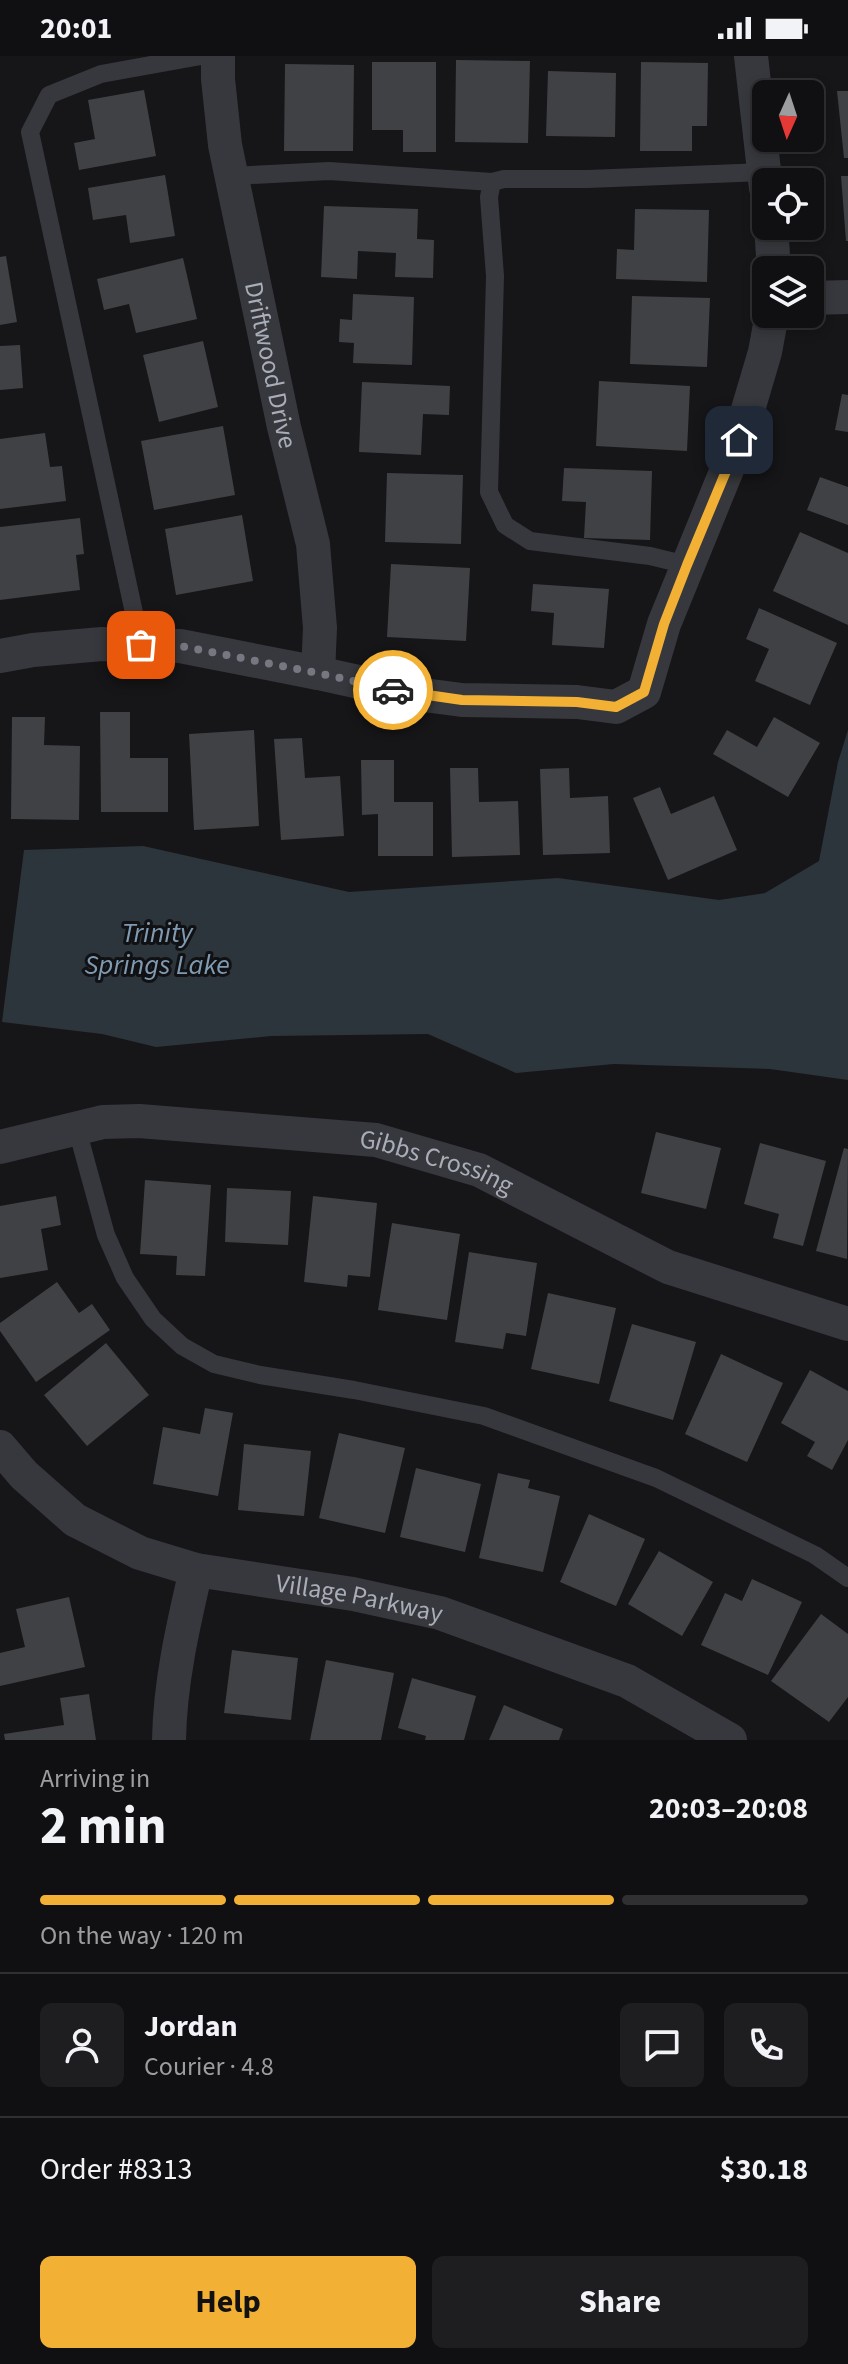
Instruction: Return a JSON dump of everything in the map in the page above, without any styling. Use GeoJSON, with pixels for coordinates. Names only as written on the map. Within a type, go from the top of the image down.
{"type":"FeatureCollection","features":[{"type":"Feature","properties":{"kind":"street","name":"Driftwood Drive"},"geometry":{"type":"LineString","coordinates":[[218,56],[225,145],[284,427],[313,544],[320,628],[318,673]]}},
{"type":"Feature","properties":{"kind":"street"},"geometry":{"type":"LineString","coordinates":[[751,56],[764,168]]}},
{"type":"Feature","properties":{"kind":"street"},"geometry":{"type":"LineString","coordinates":[[824,298],[848,297]]}},
{"type":"Feature","properties":{"kind":"street"},"geometry":{"type":"LineString","coordinates":[[0,656],[102,644],[180,646],[409,693],[462,700],[577,702],[616,707],[644,692],[664,624],[739,440],[769,328]]}},
{"type":"Feature","properties":{"kind":"street","name":"Gibbs Crossing"},"geometry":{"type":"LineString","coordinates":[[0,1147],[103,1122],[139,1121],[376,1140],[479,1170],[668,1267],[848,1324]]}},
{"type":"Feature","properties":{"kind":"street","name":"Village Parkway"},"geometry":{"type":"LineString","coordinates":[[0,1447],[24,1475],[75,1520],[140,1553],[196,1570],[353,1594],[440,1613],[627,1681],[730,1740]]}},
{"type":"Feature","properties":{"kind":"street"},"geometry":{"type":"LineString","coordinates":[[169,1740],[170,1708],[182,1632],[196,1570]]}},
{"type":"Feature","properties":{"kind":"lane"},"geometry":{"type":"LineString","coordinates":[[141,645],[30,132],[49,95],[101,74],[201,56]]}},
{"type":"Feature","properties":{"kind":"lane"},"geometry":{"type":"LineString","coordinates":[[232,176],[329,171],[492,182],[504,179],[752,180]]}},
{"type":"Feature","properties":{"kind":"lane"},"geometry":{"type":"LineString","coordinates":[[492,182],[489,197],[495,276],[489,492],[505,525],[530,541],[650,556],[687,565]]}},
{"type":"Feature","properties":{"kind":"lane"},"geometry":{"type":"LineString","coordinates":[[77,1129],[106,1235],[125,1278],[153,1319],[182,1346],[214,1364],[260,1375],[484,1416],[656,1478],[815,1555],[848,1578]]}},
{"type":"Feature","properties":{"kind":"water","name":"Trinity Springs Lake"},"geometry":{"type":"Polygon","coordinates":[[[848,730],[848,1080],[770,1069],[614,1064],[516,1073],[428,1034],[271,1036],[156,1047],[102,1034],[2,1022],[24,850],[143,846],[349,892],[558,878],[719,900],[765,893],[819,861],[838,762],[848,730]]]}},
{"type":"Feature","properties":{"kind":"building"},"geometry":{"type":"Polygon","coordinates":[[[456,60],[530,61],[528,143],[455,142],[456,60]]]}},
{"type":"Feature","properties":{"kind":"building"},"geometry":{"type":"Polygon","coordinates":[[[372,62],[436,62],[436,152],[403,152],[403,130],[372,130],[372,62]]]}},
{"type":"Feature","properties":{"kind":"building"},"geometry":{"type":"Polygon","coordinates":[[[641,62],[708,63],[707,126],[692,126],[692,151],[640,151],[641,62]]]}},
{"type":"Feature","properties":{"kind":"building"},"geometry":{"type":"Polygon","coordinates":[[[285,64],[354,65],[353,151],[284,151],[285,64]]]}},
{"type":"Feature","properties":{"kind":"building"},"geometry":{"type":"Polygon","coordinates":[[[548,71],[616,73],[615,137],[546,136],[548,71]]]}},
{"type":"Feature","properties":{"kind":"building"},"geometry":{"type":"Polygon","coordinates":[[[144,90],[156,156],[79,170],[74,143],[95,139],[88,100],[144,90]]]}},
{"type":"Feature","properties":{"kind":"building"},"geometry":{"type":"Polygon","coordinates":[[[837,91],[848,91],[848,158],[844,158],[837,91]]]}},
{"type":"Feature","properties":{"kind":"building"},"geometry":{"type":"Polygon","coordinates":[[[165,175],[175,236],[130,243],[126,215],[93,220],[88,188],[165,175]]]}},
{"type":"Feature","properties":{"kind":"building"},"geometry":{"type":"Polygon","coordinates":[[[841,176],[848,176],[848,241],[846,241],[841,176]]]}},
{"type":"Feature","properties":{"kind":"building"},"geometry":{"type":"Polygon","coordinates":[[[324,206],[418,209],[417,239],[434,240],[433,278],[395,277],[396,253],[358,251],[357,279],[321,277],[324,206]]]}},
{"type":"Feature","properties":{"kind":"building"},"geometry":{"type":"Polygon","coordinates":[[[635,209],[709,210],[707,282],[616,279],[617,249],[634,250],[635,209]]]}},
{"type":"Feature","properties":{"kind":"building"},"geometry":{"type":"Polygon","coordinates":[[[6,256],[17,322],[0,325],[0,257],[6,256]]]}},
{"type":"Feature","properties":{"kind":"building"},"geometry":{"type":"Polygon","coordinates":[[[183,258],[197,319],[136,333],[129,304],[104,310],[97,279],[183,258]]]}},
{"type":"Feature","properties":{"kind":"building"},"geometry":{"type":"Polygon","coordinates":[[[353,294],[414,297],[412,365],[353,363],[354,343],[339,342],[340,319],[352,320],[353,294]]]}},
{"type":"Feature","properties":{"kind":"building"},"geometry":{"type":"Polygon","coordinates":[[[632,296],[710,298],[707,367],[630,364],[632,296]]]}},
{"type":"Feature","properties":{"kind":"building"},"geometry":{"type":"Polygon","coordinates":[[[203,341],[218,407],[159,422],[143,355],[203,341]]]}},
{"type":"Feature","properties":{"kind":"building"},"geometry":{"type":"Polygon","coordinates":[[[20,345],[23,388],[0,390],[0,346],[20,345]]]}},
{"type":"Feature","properties":{"kind":"building"},"geometry":{"type":"Polygon","coordinates":[[[599,381],[690,386],[687,451],[596,446],[599,381]]]}},
{"type":"Feature","properties":{"kind":"building"},"geometry":{"type":"Polygon","coordinates":[[[362,382],[450,386],[449,415],[423,414],[421,455],[359,452],[362,382]]]}},
{"type":"Feature","properties":{"kind":"building"},"geometry":{"type":"Polygon","coordinates":[[[842,394],[848,395],[848,432],[835,430],[842,394]]]}},
{"type":"Feature","properties":{"kind":"building"},"geometry":{"type":"Polygon","coordinates":[[[223,426],[235,495],[154,510],[141,441],[223,426]]]}},
{"type":"Feature","properties":{"kind":"building"},"geometry":{"type":"Polygon","coordinates":[[[45,433],[50,467],[62,466],[66,501],[0,509],[0,439],[45,433]]]}},
{"type":"Feature","properties":{"kind":"building"},"geometry":{"type":"Polygon","coordinates":[[[564,468],[652,471],[650,540],[584,538],[586,502],[562,501],[564,468]]]}},
{"type":"Feature","properties":{"kind":"building"},"geometry":{"type":"Polygon","coordinates":[[[387,473],[463,475],[461,544],[385,542],[387,473]]]}},
{"type":"Feature","properties":{"kind":"building"},"geometry":{"type":"Polygon","coordinates":[[[820,477],[848,487],[848,525],[807,510],[820,477]]]}},
{"type":"Feature","properties":{"kind":"building"},"geometry":{"type":"Polygon","coordinates":[[[242,515],[253,581],[176,595],[165,529],[242,515]]]}},
{"type":"Feature","properties":{"kind":"building"},"geometry":{"type":"Polygon","coordinates":[[[80,518],[84,554],[76,555],[80,590],[0,600],[0,527],[80,518]]]}},
{"type":"Feature","properties":{"kind":"building"},"geometry":{"type":"Polygon","coordinates":[[[800,532],[848,553],[848,625],[773,591],[800,532]]]}},
{"type":"Feature","properties":{"kind":"building"},"geometry":{"type":"Polygon","coordinates":[[[391,564],[470,568],[466,641],[387,637],[391,564]]]}},
{"type":"Feature","properties":{"kind":"building"},"geometry":{"type":"Polygon","coordinates":[[[533,584],[609,589],[604,648],[552,645],[554,613],[531,611],[533,584]]]}},
{"type":"Feature","properties":{"kind":"building"},"geometry":{"type":"Polygon","coordinates":[[[759,608],[837,643],[810,705],[755,681],[769,649],[746,639],[759,608]]]}},
{"type":"Feature","properties":{"kind":"building"},"geometry":{"type":"Polygon","coordinates":[[[100,712],[130,712],[130,758],[168,758],[168,812],[101,812],[100,712]]]}},
{"type":"Feature","properties":{"kind":"building"},"geometry":{"type":"Polygon","coordinates":[[[12,717],[45,717],[44,745],[80,746],[79,820],[11,819],[12,717]]]}},
{"type":"Feature","properties":{"kind":"building"},"geometry":{"type":"Polygon","coordinates":[[[774,717],[820,743],[788,797],[713,754],[727,730],[757,747],[774,717]]]}},
{"type":"Feature","properties":{"kind":"building"},"geometry":{"type":"Polygon","coordinates":[[[254,730],[259,826],[194,830],[189,734],[254,730]]]}},
{"type":"Feature","properties":{"kind":"building"},"geometry":{"type":"Polygon","coordinates":[[[302,738],[305,778],[340,776],[344,836],[281,840],[274,739],[302,738]]]}},
{"type":"Feature","properties":{"kind":"building"},"geometry":{"type":"Polygon","coordinates":[[[361,760],[394,760],[394,802],[433,802],[433,856],[378,856],[378,814],[362,815],[361,760]]]}},
{"type":"Feature","properties":{"kind":"building"},"geometry":{"type":"Polygon","coordinates":[[[450,768],[478,768],[479,802],[518,801],[520,855],[452,857],[450,768]]]}},
{"type":"Feature","properties":{"kind":"building"},"geometry":{"type":"Polygon","coordinates":[[[569,768],[570,798],[608,796],[610,853],[543,855],[540,769],[569,768]]]}},
{"type":"Feature","properties":{"kind":"building"},"geometry":{"type":"Polygon","coordinates":[[[660,787],[671,814],[714,796],[737,850],[668,880],[633,798],[660,787]]]}},
{"type":"Feature","properties":{"kind":"building"},"geometry":{"type":"Polygon","coordinates":[[[656,1132],[721,1148],[706,1209],[641,1193],[656,1132]]]}},
{"type":"Feature","properties":{"kind":"building"},"geometry":{"type":"Polygon","coordinates":[[[760,1143],[826,1161],[803,1246],[773,1238],[779,1214],[744,1204],[760,1143]]]}},
{"type":"Feature","properties":{"kind":"building"},"geometry":{"type":"Polygon","coordinates":[[[844,1148],[848,1149],[847,1259],[816,1251],[844,1148]]]}},
{"type":"Feature","properties":{"kind":"building"},"geometry":{"type":"Polygon","coordinates":[[[145,1180],[211,1185],[205,1276],[176,1275],[177,1256],[140,1254],[145,1180]]]}},
{"type":"Feature","properties":{"kind":"building"},"geometry":{"type":"Polygon","coordinates":[[[227,1188],[291,1191],[288,1245],[225,1242],[227,1188]]]}},
{"type":"Feature","properties":{"kind":"building"},"geometry":{"type":"Polygon","coordinates":[[[56,1196],[61,1225],[41,1229],[48,1270],[0,1278],[0,1206],[56,1196]]]}},
{"type":"Feature","properties":{"kind":"building"},"geometry":{"type":"Polygon","coordinates":[[[313,1196],[377,1203],[370,1277],[348,1275],[347,1287],[304,1282],[313,1196]]]}},
{"type":"Feature","properties":{"kind":"building"},"geometry":{"type":"Polygon","coordinates":[[[392,1223],[460,1234],[447,1320],[378,1310],[392,1223]]]}},
{"type":"Feature","properties":{"kind":"building"},"geometry":{"type":"Polygon","coordinates":[[[469,1252],[537,1263],[526,1336],[506,1333],[503,1349],[455,1342],[469,1252]]]}},
{"type":"Feature","properties":{"kind":"building"},"geometry":{"type":"Polygon","coordinates":[[[57,1282],[79,1313],[92,1304],[110,1330],[36,1382],[0,1331],[0,1323],[57,1282]]]}},
{"type":"Feature","properties":{"kind":"building"},"geometry":{"type":"Polygon","coordinates":[[[548,1293],[616,1308],[599,1384],[531,1369],[548,1293]]]}},
{"type":"Feature","properties":{"kind":"building"},"geometry":{"type":"Polygon","coordinates":[[[632,1324],[696,1342],[673,1420],[609,1401],[632,1324]]]}},
{"type":"Feature","properties":{"kind":"building"},"geometry":{"type":"Polygon","coordinates":[[[106,1343],[149,1395],[87,1446],[44,1395],[106,1343]]]}},
{"type":"Feature","properties":{"kind":"building"},"geometry":{"type":"Polygon","coordinates":[[[721,1354],[783,1383],[747,1462],[685,1434],[721,1354]]]}},
{"type":"Feature","properties":{"kind":"building"},"geometry":{"type":"Polygon","coordinates":[[[810,1370],[848,1391],[848,1440],[832,1470],[807,1456],[815,1442],[781,1423],[810,1370]]]}},
{"type":"Feature","properties":{"kind":"building"},"geometry":{"type":"Polygon","coordinates":[[[205,1408],[233,1413],[218,1496],[153,1484],[163,1427],[200,1434],[205,1408]]]}},
{"type":"Feature","properties":{"kind":"building"},"geometry":{"type":"Polygon","coordinates":[[[339,1433],[405,1448],[385,1533],[319,1518],[339,1433]]]}},
{"type":"Feature","properties":{"kind":"building"},"geometry":{"type":"Polygon","coordinates":[[[244,1444],[311,1451],[304,1516],[238,1510],[244,1444]]]}},
{"type":"Feature","properties":{"kind":"building"},"geometry":{"type":"Polygon","coordinates":[[[416,1468],[481,1484],[465,1552],[400,1537],[416,1468]]]}},
{"type":"Feature","properties":{"kind":"building"},"geometry":{"type":"Polygon","coordinates":[[[498,1473],[530,1480],[528,1488],[560,1496],[543,1572],[479,1558],[498,1473]]]}},
{"type":"Feature","properties":{"kind":"building"},"geometry":{"type":"Polygon","coordinates":[[[589,1514],[645,1539],[616,1606],[560,1582],[589,1514]]]}},
{"type":"Feature","properties":{"kind":"building"},"geometry":{"type":"Polygon","coordinates":[[[659,1551],[713,1582],[682,1636],[628,1604],[659,1551]]]}},
{"type":"Feature","properties":{"kind":"building"},"geometry":{"type":"Polygon","coordinates":[[[752,1579],[802,1602],[768,1675],[701,1645],[725,1593],[742,1601],[752,1579]]]}},
{"type":"Feature","properties":{"kind":"building"},"geometry":{"type":"Polygon","coordinates":[[[69,1597],[85,1667],[0,1686],[0,1653],[25,1647],[16,1609],[69,1597]]]}},
{"type":"Feature","properties":{"kind":"building"},"geometry":{"type":"Polygon","coordinates":[[[821,1614],[848,1634],[848,1697],[829,1722],[771,1681],[821,1614]]]}},
{"type":"Feature","properties":{"kind":"building"},"geometry":{"type":"Polygon","coordinates":[[[232,1650],[298,1658],[291,1720],[224,1713],[232,1650]]]}},
{"type":"Feature","properties":{"kind":"building"},"geometry":{"type":"Polygon","coordinates":[[[326,1660],[394,1673],[381,1740],[310,1740],[326,1660]]]}},
{"type":"Feature","properties":{"kind":"building"},"geometry":{"type":"Polygon","coordinates":[[[412,1678],[476,1696],[464,1740],[425,1740],[426,1736],[398,1728],[412,1678]]]}},
{"type":"Feature","properties":{"kind":"building"},"geometry":{"type":"Polygon","coordinates":[[[89,1694],[96,1740],[5,1740],[4,1734],[64,1725],[60,1698],[89,1694]]]}},
{"type":"Feature","properties":{"kind":"building"},"geometry":{"type":"Polygon","coordinates":[[[504,1705],[563,1729],[559,1740],[489,1740],[504,1705]]]}},
{"type":"Feature","properties":{"kind":"way so far"},"geometry":{"type":"LineString","coordinates":[[141,645],[180,646],[393,690]]}},
{"type":"Feature","properties":{"kind":"route"},"geometry":{"type":"LineString","coordinates":[[393,690],[462,700],[577,702],[616,707],[644,692],[664,624],[739,440]]}}]}
